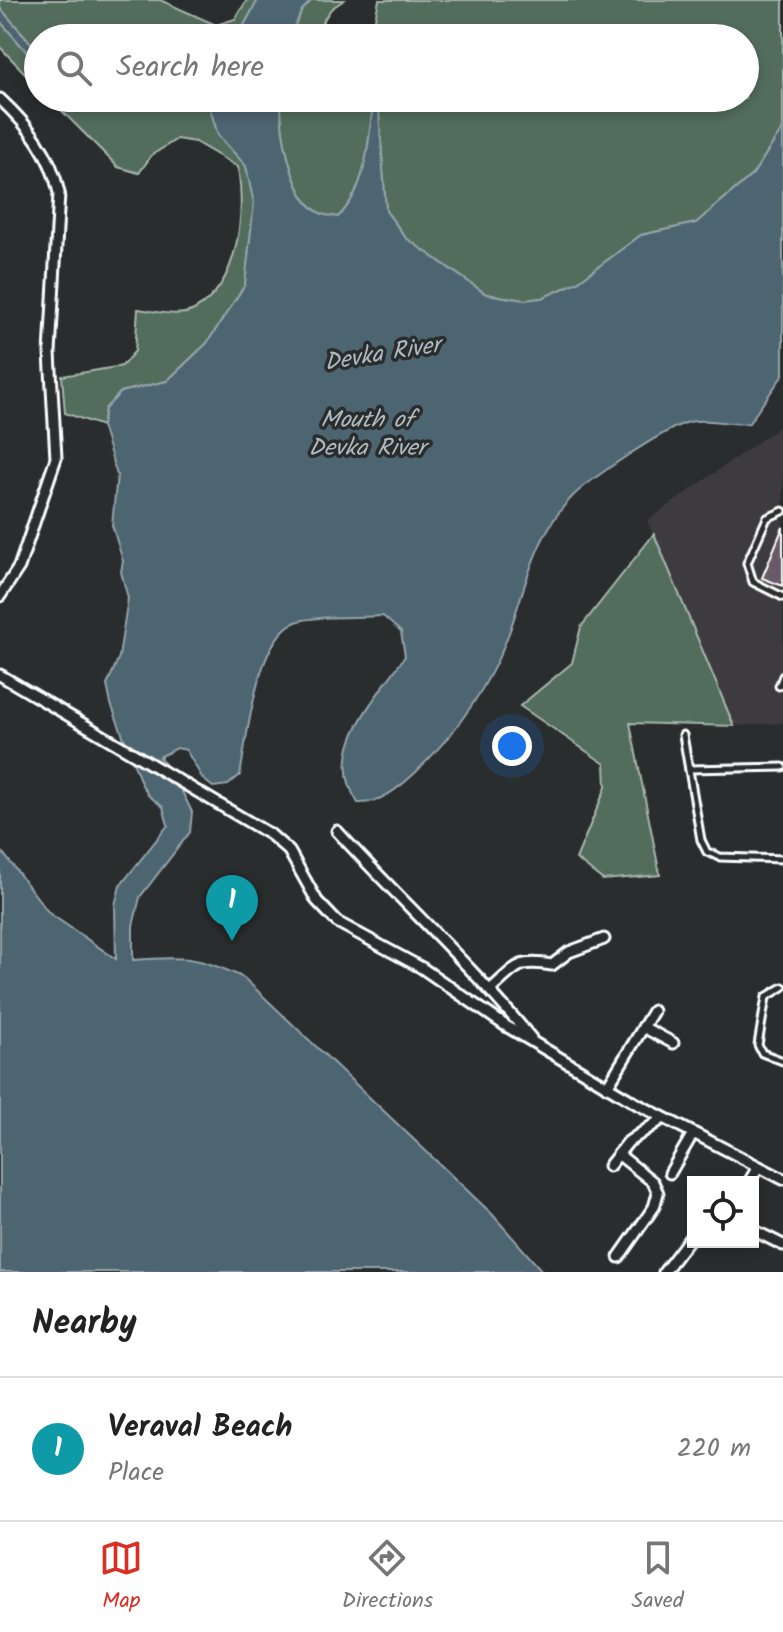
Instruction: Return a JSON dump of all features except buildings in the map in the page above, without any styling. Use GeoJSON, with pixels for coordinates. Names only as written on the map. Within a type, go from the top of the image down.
{"type":"FeatureCollection","features":[{"type":"Feature","properties":{"kind":"street"},"geometry":{"type":"LineString","coordinates":[[0,99],[41,145],[55,173],[59,193],[50,361],[57,428],[56,458],[19,567],[0,596]]}},
{"type":"Feature","properties":{"kind":"street"},"geometry":{"type":"LineString","coordinates":[[0,675],[271,835],[289,851],[317,901],[337,922],[422,968],[536,1044],[662,1119],[783,1179]]}},
{"type":"Feature","properties":{"kind":"street"},"geometry":{"type":"LineString","coordinates":[[337,831],[419,921],[490,990],[536,1044]]}},
{"type":"Feature","properties":{"kind":"street"},"geometry":{"type":"LineString","coordinates":[[490,990],[528,960],[552,965],[569,952],[604,939]]}},
{"type":"Feature","properties":{"kind":"street"},"geometry":{"type":"LineString","coordinates":[[607,1087],[653,1011]]}},
{"type":"Feature","properties":{"kind":"street"},"geometry":{"type":"LineString","coordinates":[[643,1027],[673,1043]]}},
{"type":"Feature","properties":{"kind":"street"},"geometry":{"type":"LineString","coordinates":[[609,1166],[628,1142],[662,1119]]}},
{"type":"Feature","properties":{"kind":"street"},"geometry":{"type":"LineString","coordinates":[[670,1173],[692,1135]]}},
{"type":"Feature","properties":{"kind":"street"},"geometry":{"type":"LineString","coordinates":[[618,1154],[653,1182],[658,1193],[654,1207],[619,1257]]}},
{"type":"Feature","properties":{"kind":"street"},"geometry":{"type":"LineString","coordinates":[[753,1176],[758,1167]]}},
{"type":"Feature","properties":{"kind":"street"},"geometry":{"type":"LineString","coordinates":[[759,1233],[783,1245]]}},
{"type":"Feature","properties":{"kind":"street"},"geometry":{"type":"LineString","coordinates":[[664,1272],[687,1242]]}},
{"type":"Feature","properties":{"kind":"lane"},"geometry":{"type":"LineString","coordinates":[[783,511],[767,518],[747,563],[753,582],[783,597]]}},
{"type":"Feature","properties":{"kind":"lane"},"geometry":{"type":"LineString","coordinates":[[779,686],[783,676]]}},
{"type":"Feature","properties":{"kind":"lane"},"geometry":{"type":"LineString","coordinates":[[683,735],[701,840],[707,852],[720,857],[783,859]]}},
{"type":"Feature","properties":{"kind":"lane"},"geometry":{"type":"LineString","coordinates":[[689,769],[783,767]]}},
{"type":"Feature","properties":{"kind":"lane"},"geometry":{"type":"LineString","coordinates":[[783,987],[766,997],[758,1045],[762,1053],[783,1061]]}},
{"type":"Feature","properties":{"kind":"shaded area"},"geometry":{"type":"Polygon","coordinates":[[[783,424],[783,723],[734,726],[647,521],[783,424]]]}},
{"type":"Feature","properties":{"kind":"green space"},"geometry":{"type":"Polygon","coordinates":[[[0,0],[160,0],[214,24],[24,24],[24,35],[0,8],[0,0]]]}},
{"type":"Feature","properties":{"kind":"green space"},"geometry":{"type":"Polygon","coordinates":[[[247,0],[258,0],[245,24],[219,24],[235,19],[247,0]]]}},
{"type":"Feature","properties":{"kind":"green space"},"geometry":{"type":"Polygon","coordinates":[[[312,0],[344,0],[331,9],[321,24],[296,24],[302,10],[312,0]]]}},
{"type":"Feature","properties":{"kind":"green space"},"geometry":{"type":"Polygon","coordinates":[[[379,0],[783,0],[783,128],[753,174],[696,223],[641,235],[578,282],[542,298],[524,300],[486,294],[406,238],[386,211],[379,112],[759,112],[759,24],[374,24],[379,0]]]}},
{"type":"Feature","properties":{"kind":"green space"},"geometry":{"type":"Polygon","coordinates":[[[0,21],[24,49],[24,72],[0,47],[0,21]]]}},
{"type":"Feature","properties":{"kind":"green space"},"geometry":{"type":"Polygon","coordinates":[[[63,112],[211,112],[218,135],[246,165],[254,203],[245,285],[207,343],[167,381],[121,392],[105,409],[102,426],[65,413],[62,376],[122,366],[135,351],[138,309],[181,314],[194,310],[209,299],[230,266],[241,205],[238,167],[195,142],[177,139],[152,155],[139,173],[118,167],[63,112]]]}},
{"type":"Feature","properties":{"kind":"green space"},"geometry":{"type":"Polygon","coordinates":[[[281,112],[372,112],[361,177],[348,205],[338,217],[320,213],[301,193],[289,161],[281,112]]]}},
{"type":"Feature","properties":{"kind":"green space"},"geometry":{"type":"Polygon","coordinates":[[[654,534],[734,726],[630,723],[660,875],[603,880],[576,859],[606,787],[605,764],[520,706],[572,663],[581,627],[654,534]]]}},
{"type":"Feature","properties":{"kind":"water"},"geometry":{"type":"Polygon","coordinates":[[[258,0],[312,0],[302,10],[296,24],[245,24],[258,0]]]}},
{"type":"Feature","properties":{"kind":"water"},"geometry":{"type":"Polygon","coordinates":[[[0,8],[24,35],[24,49],[0,21],[0,8]]]}},
{"type":"Feature","properties":{"kind":"water","name":"Mouth of Devka River"},"geometry":{"type":"Polygon","coordinates":[[[211,112],[281,112],[289,161],[301,193],[320,213],[338,217],[356,191],[365,161],[372,112],[379,112],[386,211],[406,238],[486,294],[524,300],[542,298],[578,282],[641,235],[696,223],[753,174],[783,128],[783,375],[749,423],[696,421],[678,426],[628,455],[572,497],[540,544],[492,672],[457,725],[415,773],[389,794],[366,803],[358,803],[349,783],[346,763],[350,744],[368,708],[405,656],[401,632],[383,616],[305,620],[283,631],[272,647],[256,690],[240,775],[228,785],[213,787],[203,779],[186,750],[177,748],[159,757],[174,775],[192,812],[190,832],[140,897],[133,926],[133,960],[190,959],[215,965],[244,978],[492,1214],[543,1272],[0,1272],[0,849],[49,913],[116,959],[115,905],[120,886],[168,825],[163,807],[148,795],[141,783],[111,704],[107,685],[119,657],[128,598],[121,572],[123,561],[112,525],[117,475],[102,426],[105,409],[121,392],[167,381],[207,343],[245,285],[254,203],[246,166],[218,135],[211,112]]]}},
{"type":"Feature","properties":{"kind":"place","name":"Veraval Beach"},"geometry":{"type":"Point","coordinates":[232,941]}},
{"type":"Feature","properties":{"kind":"water label","name":"Devka River"},"geometry":{"type":"Point","coordinates":[382,353]}}]}
